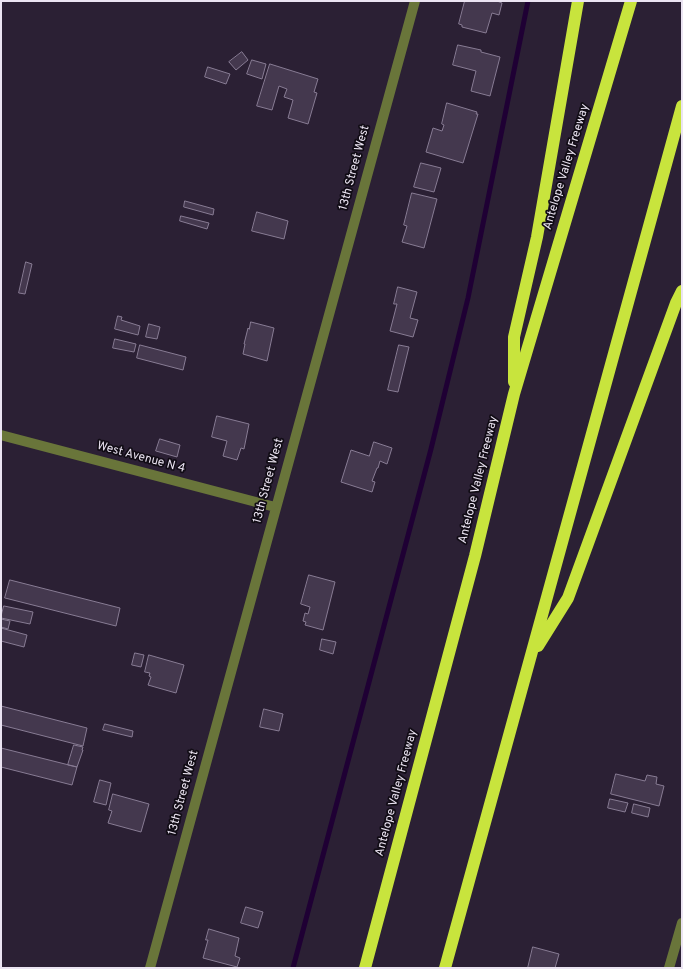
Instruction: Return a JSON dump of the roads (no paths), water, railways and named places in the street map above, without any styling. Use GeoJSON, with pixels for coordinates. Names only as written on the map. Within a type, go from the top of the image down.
{"type":"FeatureCollection","features":[{"type":"Feature","properties":{"kind":"highway"},"geometry":{"type":"LineString","coordinates":[[514,394],[514,337],[537,238],[578,1]]}},
{"type":"Feature","properties":{"kind":"highway","name":"Antelope Valley Freeway"},"geometry":{"type":"LineString","coordinates":[[365,968],[475,556],[514,394],[631,1]]}},
{"type":"Feature","properties":{"kind":"highway"},"geometry":{"type":"LineString","coordinates":[[445,968],[682,106]]}},
{"type":"Feature","properties":{"kind":"highway"},"geometry":{"type":"LineString","coordinates":[[530,658],[568,598],[676,303],[682,291]]}},
{"type":"Feature","properties":{"kind":"street","name":"13th Street West"},"geometry":{"type":"LineString","coordinates":[[150,968],[275,507],[415,1]]}},
{"type":"Feature","properties":{"kind":"street","name":"West Avenue N 4"},"geometry":{"type":"LineString","coordinates":[[1,435],[275,507]]}},
{"type":"Feature","properties":{"kind":"street"},"geometry":{"type":"LineString","coordinates":[[669,968],[682,923]]}},
{"type":"Feature","properties":{"kind":"waterway"},"geometry":{"type":"LineString","coordinates":[[293,968],[431,449],[468,298],[528,1]]}}]}
